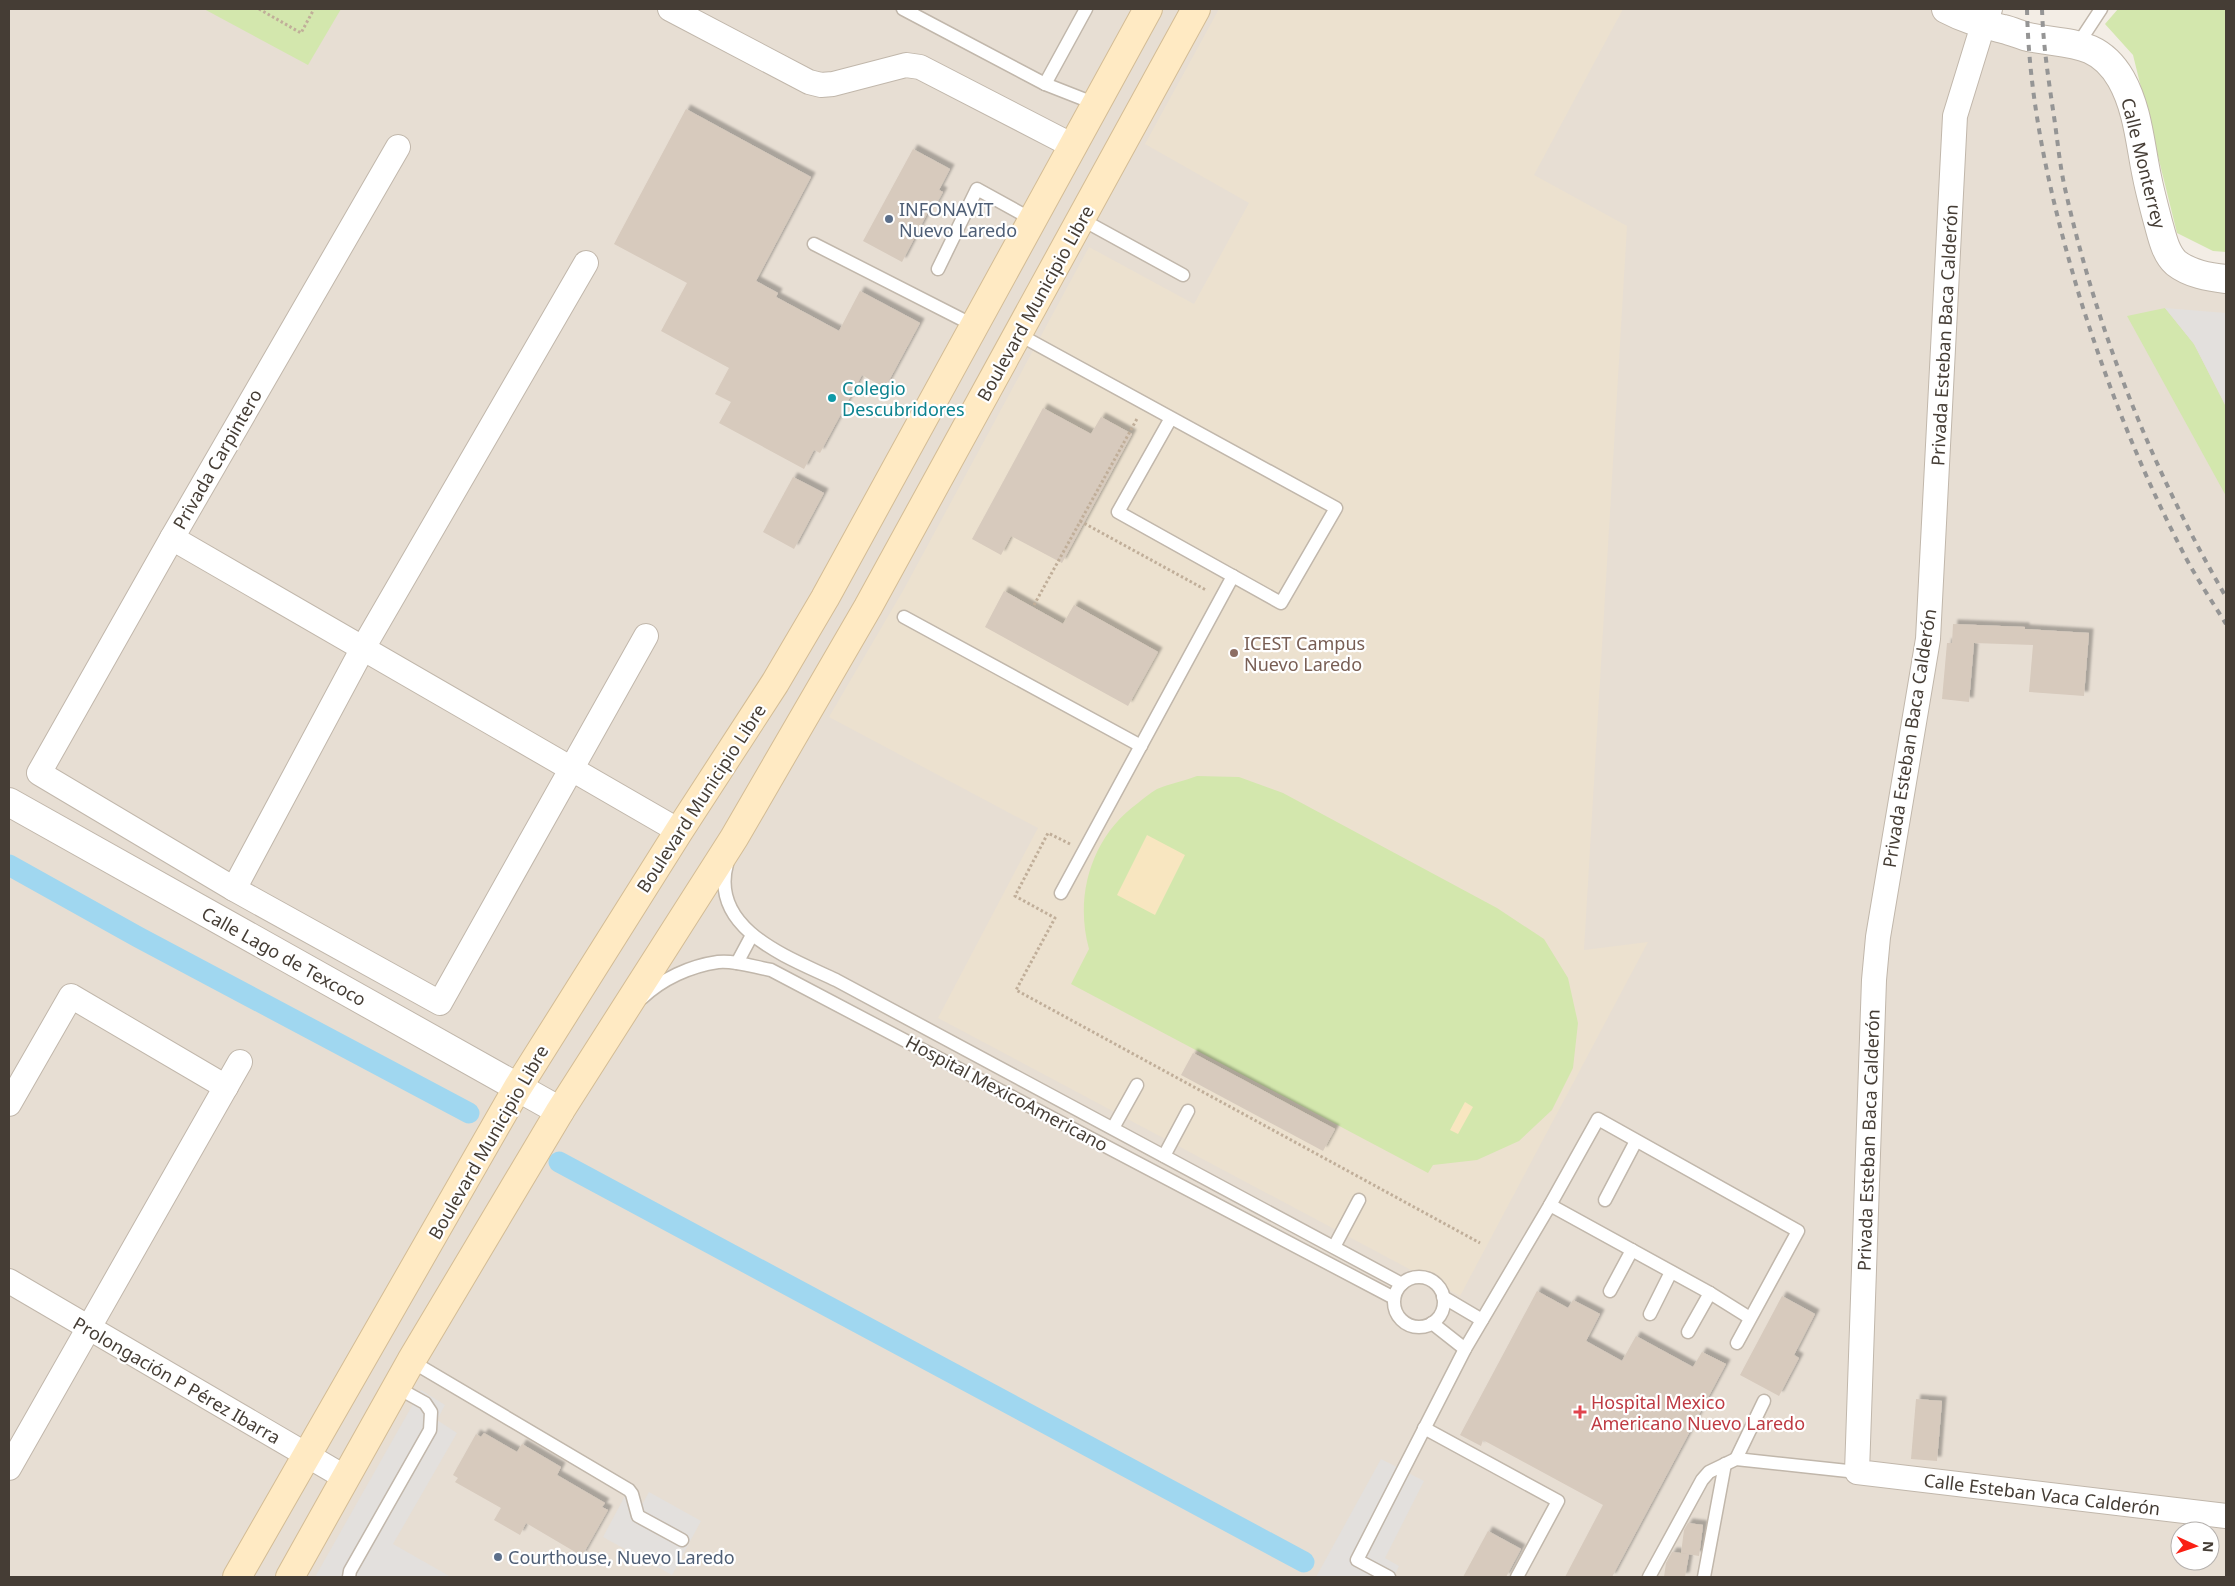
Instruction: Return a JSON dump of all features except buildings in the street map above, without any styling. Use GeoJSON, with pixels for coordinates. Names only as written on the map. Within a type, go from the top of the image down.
{"type":"FeatureCollection","features":[{"type":"Feature","properties":{"kind":"main road","name":"Boulevard Municipio Libre"},"geometry":{"type":"LineString","coordinates":[[290,1577],[411,1361],[560,1111],[734,838],[868,607],[1196,9]]}},
{"type":"Feature","properties":{"kind":"main road","name":"Boulevard Municipio Libre"},"geometry":{"type":"LineString","coordinates":[[238,1577],[518,1087],[679,831],[775,683],[825,598],[1096,104],[1141,11]]}},
{"type":"Feature","properties":{"kind":"main road"},"geometry":{"type":"LineString","coordinates":[[1141,11],[1181,36]]}},
{"type":"Feature","properties":{"kind":"main road"},"geometry":{"type":"LineString","coordinates":[[1017,248],[1055,267]]}},
{"type":"Feature","properties":{"kind":"main road"},"geometry":{"type":"LineString","coordinates":[[775,683],[810,705]]}},
{"type":"Feature","properties":{"kind":"street"},"geometry":{"type":"LineString","coordinates":[[670,9],[809,82],[821,85],[833,84],[906,65],[920,67],[1073,146]]}},
{"type":"Feature","properties":{"kind":"street","name":"Calle Monterrey"},"geometry":{"type":"LineString","coordinates":[[1946,9],[1964,19],[1993,18],[2028,37],[2078,44],[2093,50],[2106,59],[2120,78],[2132,103],[2147,178],[2164,245],[2175,262],[2193,272],[2226,279]]}},
{"type":"Feature","properties":{"kind":"street","name":"Privada Esteban Baca Calderón"},"geometry":{"type":"LineString","coordinates":[[1857,1472],[1874,980],[1878,937],[1928,639],[1955,116],[1993,18]]}},
{"type":"Feature","properties":{"kind":"street","name":"Privada Carpintero"},"geometry":{"type":"LineString","coordinates":[[234,889],[39,774],[172,538],[398,147]]}},
{"type":"Feature","properties":{"kind":"street"},"geometry":{"type":"LineString","coordinates":[[586,263],[363,648],[234,889],[440,1003],[646,636]]}},
{"type":"Feature","properties":{"kind":"street"},"geometry":{"type":"LineString","coordinates":[[172,538],[679,831]]}},
{"type":"Feature","properties":{"kind":"street","name":"Calle Lago de Texcoco"},"geometry":{"type":"LineString","coordinates":[[9,802],[560,1111]]}},
{"type":"Feature","properties":{"kind":"street"},"geometry":{"type":"LineString","coordinates":[[9,1104],[70,996],[226,1087]]}},
{"type":"Feature","properties":{"kind":"street"},"geometry":{"type":"LineString","coordinates":[[9,1468],[240,1062]]}},
{"type":"Feature","properties":{"kind":"street","name":"Prolongación P Pérez Ibarra"},"geometry":{"type":"LineString","coordinates":[[9,1281],[346,1478]]}},
{"type":"Feature","properties":{"kind":"street","name":"Calle Esteban Vaca Calderón"},"geometry":{"type":"LineString","coordinates":[[1857,1472],[2226,1516]]}},
{"type":"Feature","properties":{"kind":"lane"},"geometry":{"type":"LineString","coordinates":[[903,9],[1045,84],[1096,104]]}},
{"type":"Feature","properties":{"kind":"lane"},"geometry":{"type":"LineString","coordinates":[[1045,84],[1086,9]]}},
{"type":"Feature","properties":{"kind":"lane"},"geometry":{"type":"LineString","coordinates":[[2078,44],[2102,9]]}},
{"type":"Feature","properties":{"kind":"lane"},"geometry":{"type":"LineString","coordinates":[[938,269],[977,189],[1033,220]]}},
{"type":"Feature","properties":{"kind":"lane"},"geometry":{"type":"LineString","coordinates":[[1081,219],[1183,275]]}},
{"type":"Feature","properties":{"kind":"lane"},"geometry":{"type":"LineString","coordinates":[[814,244],[975,326]]}},
{"type":"Feature","properties":{"kind":"lane"},"geometry":{"type":"LineString","coordinates":[[1018,334],[1336,508],[1282,603],[1118,512],[1170,418]]}},
{"type":"Feature","properties":{"kind":"lane"},"geometry":{"type":"LineString","coordinates":[[1061,893],[1233,576]]}},
{"type":"Feature","properties":{"kind":"lane"},"geometry":{"type":"LineString","coordinates":[[904,617],[1141,746]]}},
{"type":"Feature","properties":{"kind":"lane","name":"Hospital MexicoAmericano"},"geometry":{"type":"LineString","coordinates":[[734,838],[723,879],[725,894],[734,913],[744,927],[758,941],[836,980],[1402,1284]]}},
{"type":"Feature","properties":{"kind":"lane"},"geometry":{"type":"LineString","coordinates":[[737,963],[752,935]]}},
{"type":"Feature","properties":{"kind":"lane","name":"Hospital MexicoAmericano"},"geometry":{"type":"LineString","coordinates":[[618,1020],[648,992],[683,972],[719,962],[737,963],[771,970],[1394,1298]]}},
{"type":"Feature","properties":{"kind":"lane"},"geometry":{"type":"LineString","coordinates":[[939,1057],[950,1041]]}},
{"type":"Feature","properties":{"kind":"lane"},"geometry":{"type":"LineString","coordinates":[[1113,1128],[1137,1084]]}},
{"type":"Feature","properties":{"kind":"lane"},"geometry":{"type":"LineString","coordinates":[[1162,1175],[1167,1158],[1188,1111]]}},
{"type":"Feature","properties":{"kind":"lane"},"geometry":{"type":"LineString","coordinates":[[1389,1577],[1357,1560],[1465,1349],[1598,1119],[1798,1231],[1737,1343]]}},
{"type":"Feature","properties":{"kind":"lane"},"geometry":{"type":"LineString","coordinates":[[1605,1200],[1636,1141]]}},
{"type":"Feature","properties":{"kind":"lane"},"geometry":{"type":"LineString","coordinates":[[1334,1247],[1359,1200]]}},
{"type":"Feature","properties":{"kind":"lane"},"geometry":{"type":"LineString","coordinates":[[1550,1205],[1710,1293],[1750,1318]]}},
{"type":"Feature","properties":{"kind":"lane"},"geometry":{"type":"LineString","coordinates":[[1293,1244],[1301,1230]]}},
{"type":"Feature","properties":{"kind":"lane"},"geometry":{"type":"LineString","coordinates":[[1610,1292],[1632,1250]]}},
{"type":"Feature","properties":{"kind":"lane"},"geometry":{"type":"LineString","coordinates":[[1650,1314],[1671,1272]]}},
{"type":"Feature","properties":{"kind":"lane"},"geometry":{"type":"LineString","coordinates":[[1424,1278],[1438,1286],[1443,1296],[1442,1310],[1432,1323],[1424,1326],[1408,1324],[1397,1313],[1394,1298],[1402,1284],[1408,1279],[1424,1278]]}},
{"type":"Feature","properties":{"kind":"lane"},"geometry":{"type":"LineString","coordinates":[[1688,1332],[1710,1293]]}},
{"type":"Feature","properties":{"kind":"lane"},"geometry":{"type":"LineString","coordinates":[[1443,1296],[1482,1320]]}},
{"type":"Feature","properties":{"kind":"lane"},"geometry":{"type":"LineString","coordinates":[[1432,1323],[1465,1349]]}},
{"type":"Feature","properties":{"kind":"lane"},"geometry":{"type":"LineString","coordinates":[[411,1361],[629,1490],[632,1494],[638,1516],[682,1540]]}},
{"type":"Feature","properties":{"kind":"lane"},"geometry":{"type":"LineString","coordinates":[[349,1577],[350,1571],[430,1430],[431,1412],[425,1403],[396,1387]]}},
{"type":"Feature","properties":{"kind":"lane"},"geometry":{"type":"LineString","coordinates":[[1704,1577],[1731,1461],[1764,1401]]}},
{"type":"Feature","properties":{"kind":"lane"},"geometry":{"type":"LineString","coordinates":[[1424,1428],[1558,1501],[1516,1577]]}},
{"type":"Feature","properties":{"kind":"lane"},"geometry":{"type":"LineString","coordinates":[[1649,1577],[1702,1480],[1709,1472],[1731,1461],[1857,1472]]}},
{"type":"Feature","properties":{"kind":"path"},"geometry":{"type":"LineString","coordinates":[[259,9],[301,33],[314,9]]}},
{"type":"Feature","properties":{"kind":"path"},"geometry":{"type":"LineString","coordinates":[[1034,605],[1138,416],[1129,412]]}},
{"type":"Feature","properties":{"kind":"path"},"geometry":{"type":"LineString","coordinates":[[1080,521],[1210,592]]}},
{"type":"Feature","properties":{"kind":"path"},"geometry":{"type":"LineString","coordinates":[[1073,846],[1048,833],[1015,896],[1055,918],[1016,990],[1480,1243]]}},
{"type":"Feature","properties":{"kind":"shaded area"},"geometry":{"type":"Polygon","coordinates":[[[9,9],[1931,9],[1958,23],[2100,45],[2173,268],[2226,273],[2226,1577],[9,1577],[9,9]]]}},
{"type":"Feature","properties":{"kind":"shaded area","name":"ICEST Campus Nuevo Laredo"},"geometry":{"type":"Polygon","coordinates":[[[1219,9],[1623,9],[1534,175],[1627,226],[1584,950],[1648,942],[1460,1296],[938,1018],[1038,828],[829,717],[904,589],[1089,247],[1194,304],[1249,203],[1145,144],[1219,9]]]}},
{"type":"Feature","properties":{"kind":"shaded area"},"geometry":{"type":"Polygon","coordinates":[[[2165,308],[2226,313],[2226,406],[2194,344],[2165,308]]]}},
{"type":"Feature","properties":{"kind":"shaded area"},"geometry":{"type":"Polygon","coordinates":[[[421,1390],[445,1405],[437,1420],[457,1433],[393,1544],[451,1577],[315,1577],[421,1390]]]}},
{"type":"Feature","properties":{"kind":"shaded area"},"geometry":{"type":"Polygon","coordinates":[[[1381,1459],[1424,1481],[1385,1558],[1399,1566],[1394,1577],[1316,1577],[1381,1459]]]}},
{"type":"Feature","properties":{"kind":"shaded area"},"geometry":{"type":"Polygon","coordinates":[[[649,1492],[701,1521],[672,1575],[603,1537],[626,1494],[643,1503],[649,1492]]]}},
{"type":"Feature","properties":{"kind":"green space"},"geometry":{"type":"Polygon","coordinates":[[[204,9],[341,9],[308,65],[204,9]]]}},
{"type":"Feature","properties":{"kind":"green space"},"geometry":{"type":"Polygon","coordinates":[[[2118,9],[2226,9],[2226,252],[2213,251],[2177,233],[2133,55],[2105,24],[2118,9]]]}},
{"type":"Feature","properties":{"kind":"green space"},"geometry":{"type":"Polygon","coordinates":[[[2165,308],[2194,344],[2226,407],[2226,496],[2127,316],[2165,308]]]}},
{"type":"Feature","properties":{"kind":"green space"},"geometry":{"type":"Polygon","coordinates":[[[1197,776],[1239,777],[1283,793],[1497,908],[1544,939],[1568,978],[1578,1023],[1573,1068],[1552,1110],[1519,1141],[1477,1160],[1433,1165],[1428,1173],[1071,984],[1089,949],[1085,929],[1084,908],[1086,888],[1098,849],[1122,817],[1147,796],[1157,789],[1197,776]]]}},
{"type":"Feature","properties":{"kind":"sand"},"geometry":{"type":"Polygon","coordinates":[[[1147,835],[1185,855],[1155,915],[1117,895],[1147,835]]]}},
{"type":"Feature","properties":{"kind":"sand"},"geometry":{"type":"Polygon","coordinates":[[[1465,1102],[1473,1107],[1458,1134],[1450,1130],[1465,1102]]]}},
{"type":"Feature","properties":{"kind":"waterway"},"geometry":{"type":"LineString","coordinates":[[9,865],[138,937],[469,1113]]}},
{"type":"Feature","properties":{"kind":"waterway"},"geometry":{"type":"LineString","coordinates":[[559,1162],[1304,1562]]}},
{"type":"Feature","properties":{"kind":"railway"},"geometry":{"type":"LineString","coordinates":[[2027,9],[2032,82],[2051,191],[2091,332],[2141,464],[2187,560],[2226,624]]}},
{"type":"Feature","properties":{"kind":"railway"},"geometry":{"type":"LineString","coordinates":[[2042,9],[2046,59],[2062,175],[2092,292],[2129,397],[2151,449],[2199,549],[2226,597]]}},
{"type":"Feature","properties":{"kind":"place","name":"INFONAVIT Nuevo Laredo"},"geometry":{"type":"Point","coordinates":[889,219]}},
{"type":"Feature","properties":{"kind":"place","name":"Colegio Descubridores"},"geometry":{"type":"Point","coordinates":[832,398]}},
{"type":"Feature","properties":{"kind":"place","name":"ICEST Campus Nuevo Laredo"},"geometry":{"type":"Point","coordinates":[1234,653]}},
{"type":"Feature","properties":{"kind":"place","name":"Hospital Mexico Americano Nuevo Laredo"},"geometry":{"type":"Point","coordinates":[1580,1412]}},
{"type":"Feature","properties":{"kind":"place","name":"Courthouse, Nuevo Laredo"},"geometry":{"type":"Point","coordinates":[498,1557]}}]}
